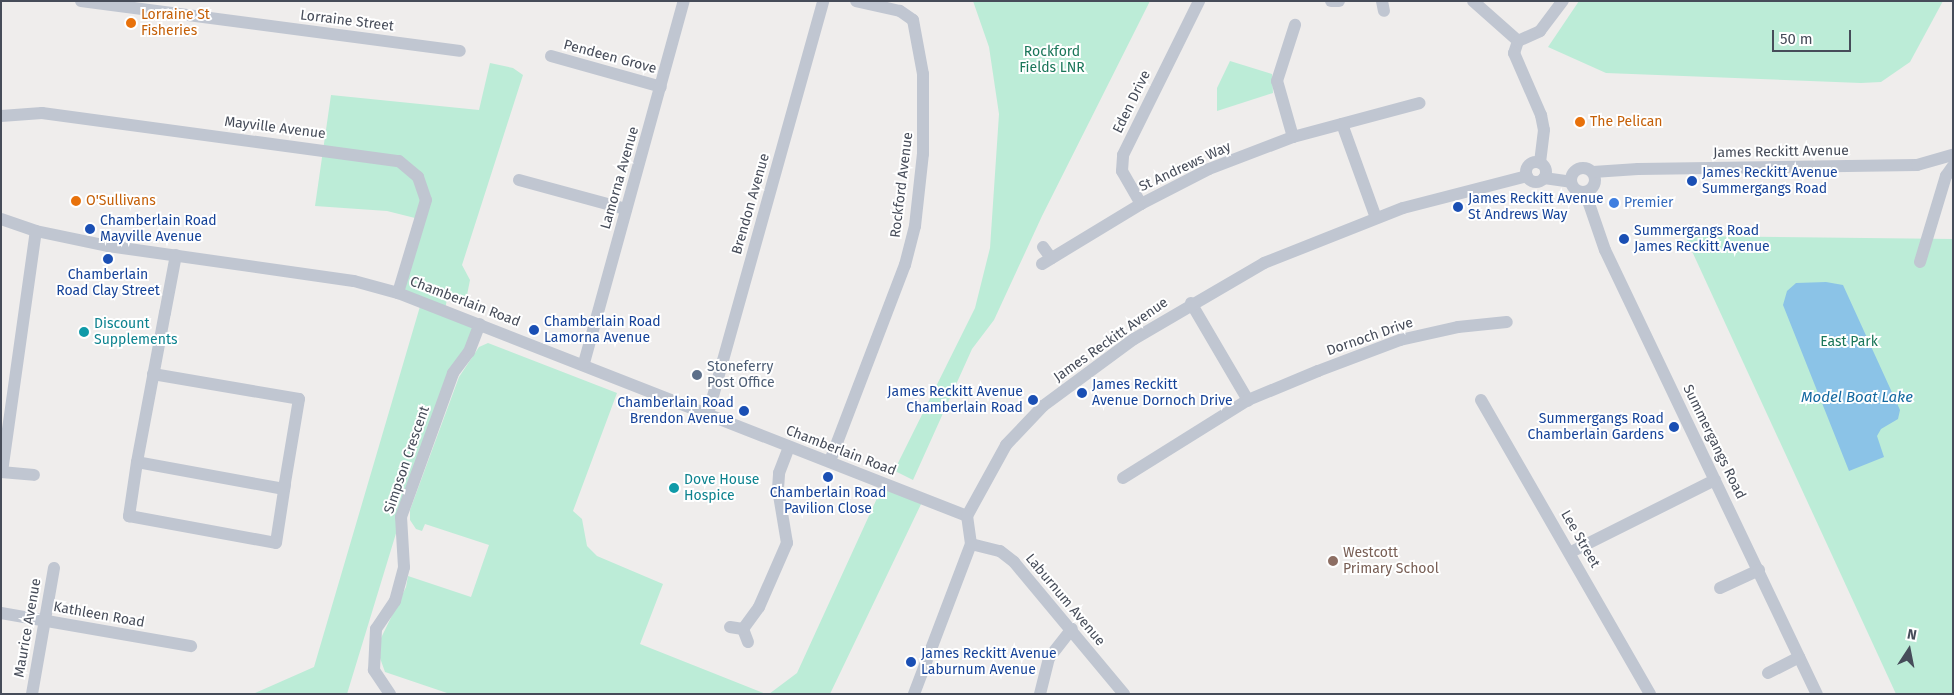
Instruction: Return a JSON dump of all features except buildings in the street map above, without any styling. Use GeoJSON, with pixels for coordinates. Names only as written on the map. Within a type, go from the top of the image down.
{"type":"FeatureCollection","features":[{"type":"Feature","properties":{"kind":"street","name":"Lorraine Street"},"geometry":{"type":"LineString","coordinates":[[81,1],[460,51]]}},
{"type":"Feature","properties":{"kind":"street","name":"Lamorna Avenue"},"geometry":{"type":"LineString","coordinates":[[584,363],[684,1]]}},
{"type":"Feature","properties":{"kind":"street","name":"Brendon Avenue"},"geometry":{"type":"LineString","coordinates":[[708,414],[823,1]]}},
{"type":"Feature","properties":{"kind":"street","name":"Rockford Avenue"},"geometry":{"type":"LineString","coordinates":[[830,461],[905,265],[914,226],[923,154],[922,74],[913,20],[900,11],[856,1]]}},
{"type":"Feature","properties":{"kind":"street","name":"Eden Drive"},"geometry":{"type":"LineString","coordinates":[[1141,204],[1122,171],[1122,155],[1199,14],[1199,1]]}},
{"type":"Feature","properties":{"kind":"street"},"geometry":{"type":"LineString","coordinates":[[1331,1],[1339,1]]}},
{"type":"Feature","properties":{"kind":"street"},"geometry":{"type":"LineString","coordinates":[[1473,1],[1518,41]]}},
{"type":"Feature","properties":{"kind":"street"},"geometry":{"type":"LineString","coordinates":[[1543,171],[1541,115],[1514,53],[1518,41],[1540,31],[1563,1]]}},
{"type":"Feature","properties":{"kind":"street"},"geometry":{"type":"LineString","coordinates":[[1293,137],[1277,81],[1298,31]]}},
{"type":"Feature","properties":{"kind":"street","name":"Pendeen Grove"},"geometry":{"type":"LineString","coordinates":[[551,56],[661,87]]}},
{"type":"Feature","properties":{"kind":"street","name":"St Andrews Way"},"geometry":{"type":"LineString","coordinates":[[1043,246],[1046,261],[1141,204],[1209,170],[1293,137],[1420,103]]}},
{"type":"Feature","properties":{"kind":"street","name":"Mayville Avenue"},"geometry":{"type":"LineString","coordinates":[[1,116],[42,114],[399,161],[418,177],[426,200],[398,293]]}},
{"type":"Feature","properties":{"kind":"street"},"geometry":{"type":"LineString","coordinates":[[1342,124],[1376,218]]}},
{"type":"Feature","properties":{"kind":"street","name":"James Reckitt Avenue"},"geometry":{"type":"LineString","coordinates":[[1571,178],[1582,168],[1593,172],[1917,165],[1953,154]]}},
{"type":"Feature","properties":{"kind":"street"},"geometry":{"type":"LineString","coordinates":[[1920,262],[1946,176],[1953,166]]}},
{"type":"Feature","properties":{"kind":"street","name":"James Reckitt Avenue"},"geometry":{"type":"LineString","coordinates":[[967,516],[1006,445],[1043,406],[1134,339],[1191,303],[1264,263],[1376,218],[1527,176],[1534,182],[1543,171],[1571,178]]}},
{"type":"Feature","properties":{"kind":"street"},"geometry":{"type":"LineString","coordinates":[[1586,197],[1595,184],[1593,172]]}},
{"type":"Feature","properties":{"kind":"street","name":"James Reckitt Avenue"},"geometry":{"type":"LineString","coordinates":[[1571,178],[1575,190],[1586,197]]}},
{"type":"Feature","properties":{"kind":"street"},"geometry":{"type":"LineString","coordinates":[[519,180],[626,209]]}},
{"type":"Feature","properties":{"kind":"street","name":"Summergangs Road"},"geometry":{"type":"LineString","coordinates":[[1586,197],[1605,250],[1817,694]]}},
{"type":"Feature","properties":{"kind":"street","name":"Chamberlain Road"},"geometry":{"type":"LineString","coordinates":[[1,212],[15,223]]}},
{"type":"Feature","properties":{"kind":"street","name":"Chamberlain Road"},"geometry":{"type":"LineString","coordinates":[[1,219],[36,231],[108,246],[354,281],[398,293],[584,363],[789,447],[830,461],[967,516]]}},
{"type":"Feature","properties":{"kind":"street"},"geometry":{"type":"LineString","coordinates":[[34,476],[2,472],[36,231]]}},
{"type":"Feature","properties":{"kind":"street"},"geometry":{"type":"LineString","coordinates":[[153,374],[299,399],[276,543],[129,516],[137,462],[153,374],[176,255]]}},
{"type":"Feature","properties":{"kind":"street"},"geometry":{"type":"LineString","coordinates":[[1191,303],[1248,400]]}},
{"type":"Feature","properties":{"kind":"street","name":"Dornoch Drive"},"geometry":{"type":"LineString","coordinates":[[1127,471],[1248,400],[1400,340],[1458,327],[1507,322]]}},
{"type":"Feature","properties":{"kind":"street","name":"Simpson Crescent"},"geometry":{"type":"LineString","coordinates":[[390,694],[374,670],[376,629],[395,602],[404,567],[401,517],[454,373],[468,352],[480,324]]}},
{"type":"Feature","properties":{"kind":"street","name":"Lee Street"},"geometry":{"type":"LineString","coordinates":[[1481,400],[1571,552],[1650,694]]}},
{"type":"Feature","properties":{"kind":"street"},"geometry":{"type":"LineString","coordinates":[[748,642],[737,628],[759,607],[787,543],[778,480],[789,447]]}},
{"type":"Feature","properties":{"kind":"street"},"geometry":{"type":"LineString","coordinates":[[137,462],[284,489],[285,484]]}},
{"type":"Feature","properties":{"kind":"street"},"geometry":{"type":"LineString","coordinates":[[1571,552],[1715,480]]}},
{"type":"Feature","properties":{"kind":"street"},"geometry":{"type":"LineString","coordinates":[[914,694],[971,544],[967,516]]}},
{"type":"Feature","properties":{"kind":"street","name":"Laburnum Avenue"},"geometry":{"type":"LineString","coordinates":[[971,544],[1000,551],[1014,562],[1072,629],[1124,694]]}},
{"type":"Feature","properties":{"kind":"street","name":"Maurice Avenue"},"geometry":{"type":"LineString","coordinates":[[32,694],[54,568]]}},
{"type":"Feature","properties":{"kind":"street"},"geometry":{"type":"LineString","coordinates":[[1720,588],[1759,570]]}},
{"type":"Feature","properties":{"kind":"street","name":"Kathleen Road"},"geometry":{"type":"LineString","coordinates":[[1,613],[191,646]]}},
{"type":"Feature","properties":{"kind":"street"},"geometry":{"type":"LineString","coordinates":[[1040,694],[1049,658],[1072,629]]}},
{"type":"Feature","properties":{"kind":"street"},"geometry":{"type":"LineString","coordinates":[[1768,673],[1799,657]]}},
{"type":"Feature","properties":{"kind":"green space","name":"Rockford Fields LNR"},"geometry":{"type":"Polygon","coordinates":[[[973,1],[1150,1],[1042,216],[994,320],[972,349],[913,480],[895,471],[975,308],[990,248],[999,114],[989,47],[973,1]]]}},
{"type":"Feature","properties":{"kind":"green space"},"geometry":{"type":"Polygon","coordinates":[[[1579,1],[1943,1],[1910,62],[1881,82],[1861,83],[1606,73],[1548,47],[1579,1]]]}},
{"type":"Feature","properties":{"kind":"green space"},"geometry":{"type":"Polygon","coordinates":[[[1230,61],[1272,74],[1273,93],[1217,111],[1217,88],[1230,61]]]}},
{"type":"Feature","properties":{"kind":"green space"},"geometry":{"type":"Polygon","coordinates":[[[490,63],[513,68],[523,75],[462,265],[470,280],[466,300],[448,293],[445,310],[480,324],[453,373],[401,517],[347,694],[253,694],[314,667],[421,303],[394,291],[415,218],[387,211],[315,206],[331,95],[479,110],[490,63]]]}},
{"type":"Feature","properties":{"kind":"green space","name":"East Park"},"geometry":{"type":"Polygon","coordinates":[[[1685,236],[1953,239],[1953,694],[1896,694],[1685,236]]]}},
{"type":"Feature","properties":{"kind":"green space"},"geometry":{"type":"Polygon","coordinates":[[[488,343],[617,393],[573,511],[582,519],[587,546],[597,556],[663,584],[640,644],[766,694],[450,694],[385,672],[380,658],[381,638],[406,587],[408,576],[471,597],[489,545],[425,524],[422,531],[416,529],[410,520],[410,510],[459,377],[479,347],[488,343]]]}},
{"type":"Feature","properties":{"kind":"green space"},"geometry":{"type":"Polygon","coordinates":[[[884,483],[923,500],[830,694],[769,694],[797,673],[884,483]]]}},
{"type":"Feature","properties":{"kind":"water","name":"Model Boat Lake"},"geometry":{"type":"Polygon","coordinates":[[[1826,282],[1843,285],[1900,410],[1898,419],[1881,429],[1877,436],[1884,457],[1849,471],[1783,305],[1787,291],[1796,283],[1826,282]]]}},
{"type":"Feature","properties":{"kind":"place","name":"Lorraine St Fisheries"},"geometry":{"type":"Point","coordinates":[131,23]}},
{"type":"Feature","properties":{"kind":"place","name":"The Pelican"},"geometry":{"type":"Point","coordinates":[1580,122]}},
{"type":"Feature","properties":{"kind":"place","name":"James Reckitt Avenue Summergangs Road"},"geometry":{"type":"Point","coordinates":[1692,181]}},
{"type":"Feature","properties":{"kind":"place","name":"O'Sullivans"},"geometry":{"type":"Point","coordinates":[76,201]}},
{"type":"Feature","properties":{"kind":"place","name":"Premier"},"geometry":{"type":"Point","coordinates":[1614,203]}},
{"type":"Feature","properties":{"kind":"place","name":"James Reckitt Avenue St Andrews Way"},"geometry":{"type":"Point","coordinates":[1458,207]}},
{"type":"Feature","properties":{"kind":"place","name":"Chamberlain Road Mayville Avenue"},"geometry":{"type":"Point","coordinates":[90,229]}},
{"type":"Feature","properties":{"kind":"place","name":"Summergangs Road James Reckitt Avenue"},"geometry":{"type":"Point","coordinates":[1624,239]}},
{"type":"Feature","properties":{"kind":"place","name":"Chamberlain Road Clay Street"},"geometry":{"type":"Point","coordinates":[108,259]}},
{"type":"Feature","properties":{"kind":"place","name":"Chamberlain Road Lamorna Avenue"},"geometry":{"type":"Point","coordinates":[534,330]}},
{"type":"Feature","properties":{"kind":"place","name":"Discount Supplements"},"geometry":{"type":"Point","coordinates":[84,332]}},
{"type":"Feature","properties":{"kind":"place","name":"Stoneferry Post Office"},"geometry":{"type":"Point","coordinates":[697,375]}},
{"type":"Feature","properties":{"kind":"place","name":"James Reckitt Avenue Dornoch Drive"},"geometry":{"type":"Point","coordinates":[1082,393]}},
{"type":"Feature","properties":{"kind":"place","name":"James Reckitt Avenue Chamberlain Road"},"geometry":{"type":"Point","coordinates":[1033,400]}},
{"type":"Feature","properties":{"kind":"place","name":"Chamberlain Road Brendon Avenue"},"geometry":{"type":"Point","coordinates":[744,411]}},
{"type":"Feature","properties":{"kind":"place","name":"Summergangs Road Chamberlain Gardens"},"geometry":{"type":"Point","coordinates":[1674,427]}},
{"type":"Feature","properties":{"kind":"place","name":"Chamberlain Road Pavilion Close"},"geometry":{"type":"Point","coordinates":[828,477]}},
{"type":"Feature","properties":{"kind":"place","name":"Dove House Hospice"},"geometry":{"type":"Point","coordinates":[674,488]}},
{"type":"Feature","properties":{"kind":"place","name":"Westcott Primary School"},"geometry":{"type":"Point","coordinates":[1333,561]}},
{"type":"Feature","properties":{"kind":"place","name":"James Reckitt Avenue Laburnum Avenue"},"geometry":{"type":"Point","coordinates":[911,662]}}]}
